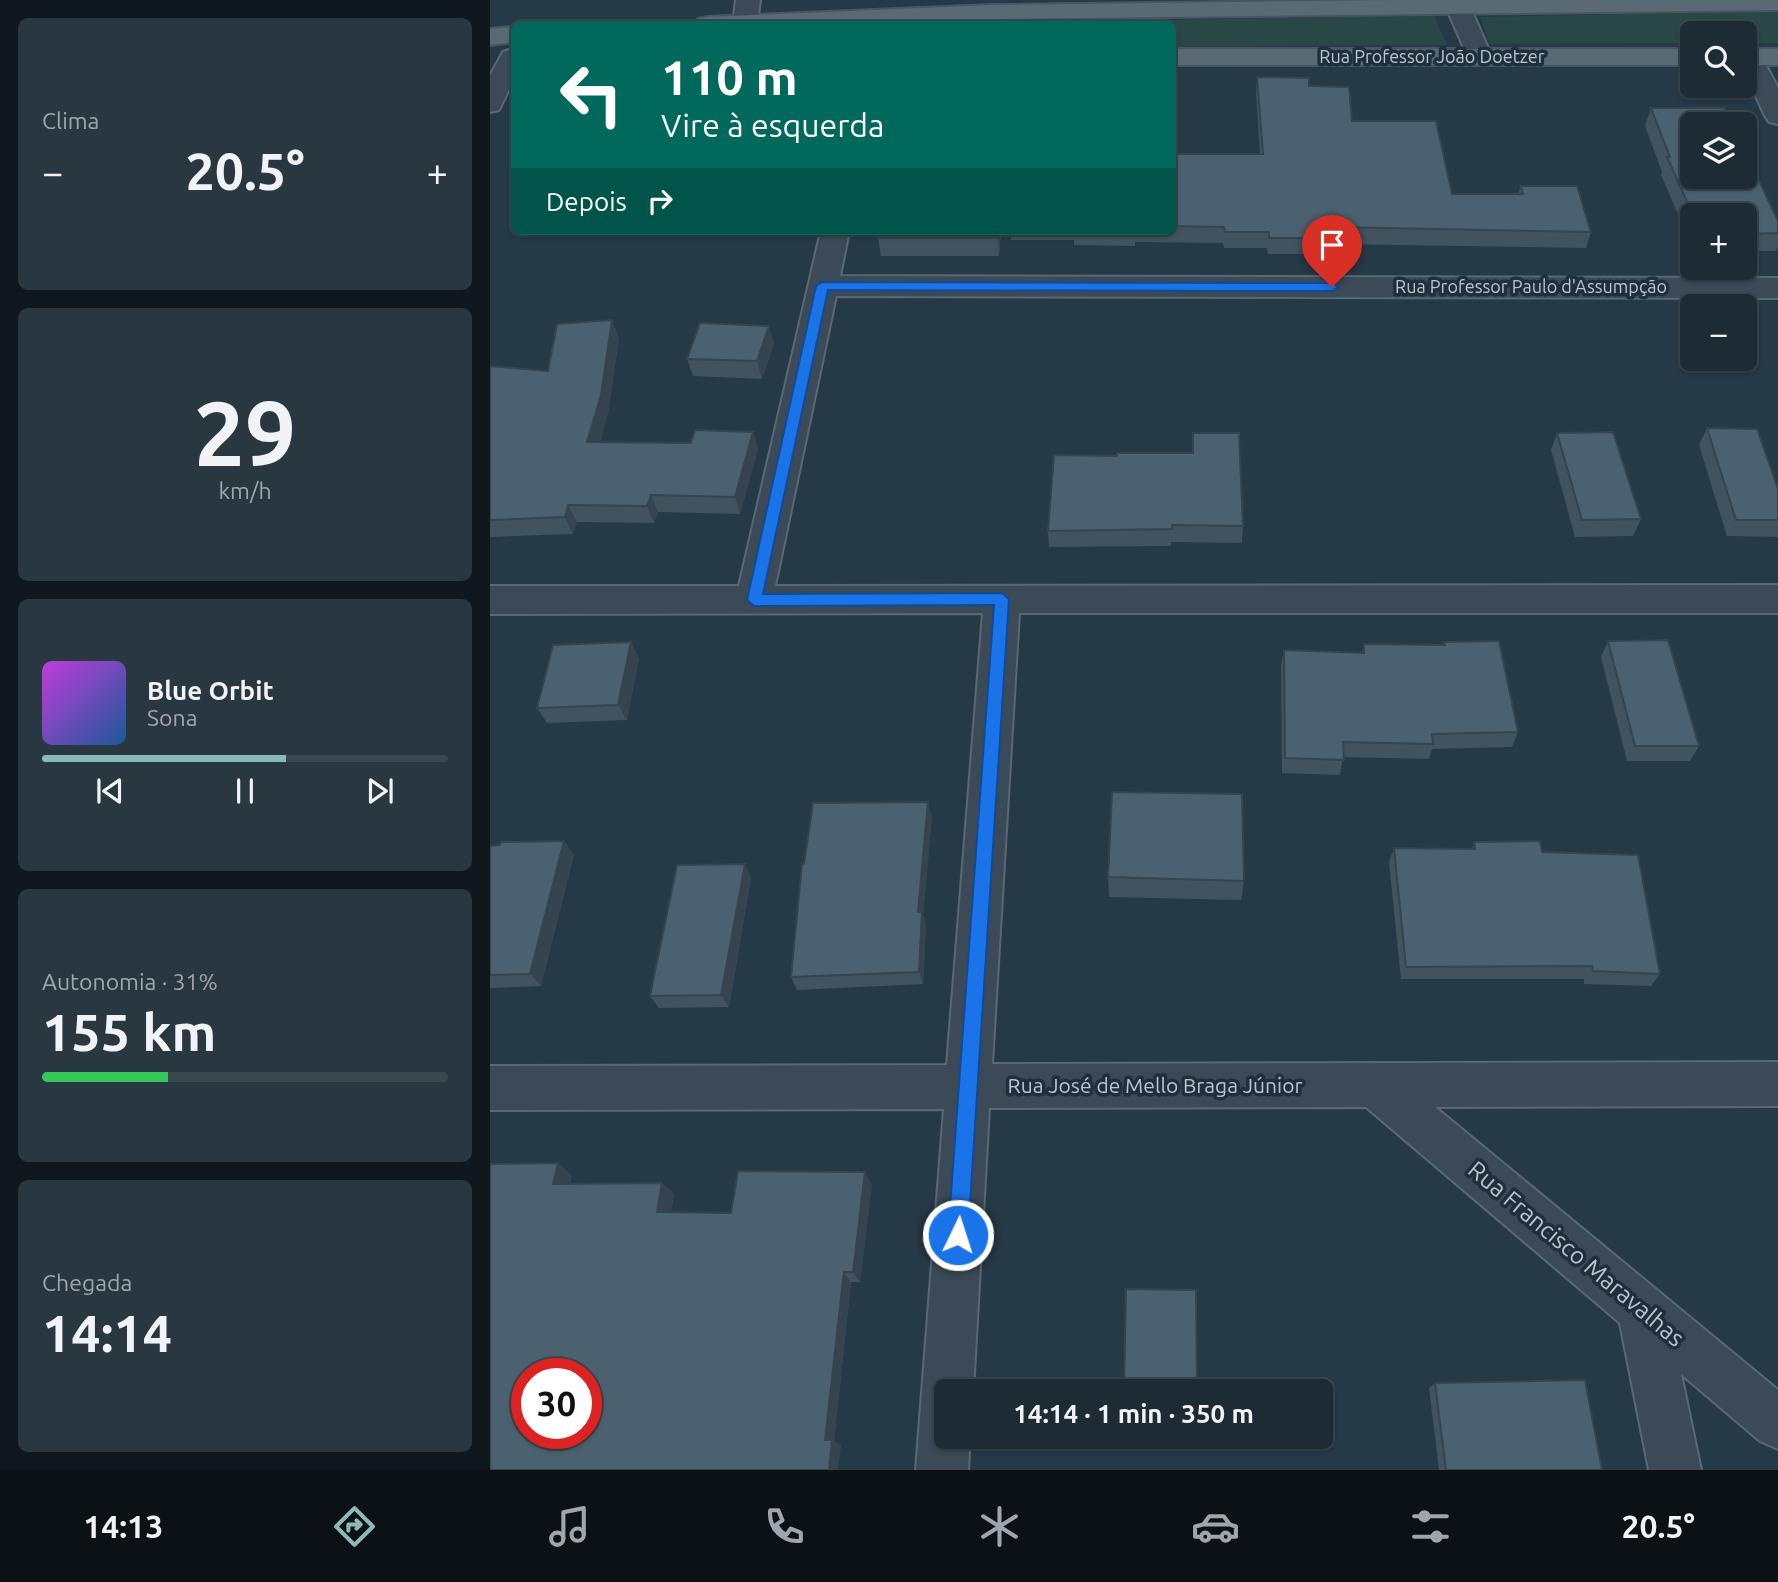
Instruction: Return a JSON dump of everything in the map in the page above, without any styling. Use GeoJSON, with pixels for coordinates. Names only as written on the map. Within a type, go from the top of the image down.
{"type":"FeatureCollection","features":[{"type":"Feature","properties":{"kind":"main road"},"geometry":{"type":"LineString","coordinates":[[722,21],[746,16],[1457,4],[1778,3]]}},
{"type":"Feature","properties":{"kind":"main road"},"geometry":{"type":"LineString","coordinates":[[490,37],[508,51]]}},
{"type":"Feature","properties":{"kind":"main road","name":"Rua Professor João Doetzer"},"geometry":{"type":"LineString","coordinates":[[1176,57],[1680,57]]}},
{"type":"Feature","properties":{"kind":"main road"},"geometry":{"type":"LineString","coordinates":[[1757,57],[1778,57]]}},
{"type":"Feature","properties":{"kind":"street"},"geometry":{"type":"LineString","coordinates":[[1457,4],[1479,57]]}},
{"type":"Feature","properties":{"kind":"street"},"geometry":{"type":"LineString","coordinates":[[508,51],[490,103],[511,103]]}},
{"type":"Feature","properties":{"kind":"street"},"geometry":{"type":"LineString","coordinates":[[1757,76],[1778,116]]}},
{"type":"Feature","properties":{"kind":"street"},"geometry":{"type":"LineString","coordinates":[[754,600],[834,235]]}},
{"type":"Feature","properties":{"kind":"street","name":"Rua Professor Paulo d'Assumpção"},"geometry":{"type":"LineString","coordinates":[[822,286],[1778,288]]}},
{"type":"Feature","properties":{"kind":"street"},"geometry":{"type":"LineString","coordinates":[[948,1379],[1002,599]]}},
{"type":"Feature","properties":{"kind":"street"},"geometry":{"type":"LineString","coordinates":[[490,600],[1778,599]]}},
{"type":"Feature","properties":{"kind":"street","name":"Rua José de Mello Braga Júnior"},"geometry":{"type":"LineString","coordinates":[[490,1088],[1778,1084]]}},
{"type":"Feature","properties":{"kind":"street","name":"Rua Francisco Maravalhas"},"geometry":{"type":"LineString","coordinates":[[1375,1086],[1778,1423]]}},
{"type":"Feature","properties":{"kind":"street"},"geometry":{"type":"LineString","coordinates":[[1642,1309],[1675,1470]]}},
{"type":"Feature","properties":{"kind":"street"},"geometry":{"type":"LineString","coordinates":[[942,1470],[943,1449]]}},
{"type":"Feature","properties":{"kind":"green space"},"geometry":{"type":"Polygon","coordinates":[[[1778,11],[1778,43],[1757,43],[1757,21],[1680,21],[1680,43],[1490,44],[1480,17],[1778,11]]]}},
{"type":"Feature","properties":{"kind":"green space"},"geometry":{"type":"Polygon","coordinates":[[[1434,15],[1447,45],[1176,47],[1176,21],[1113,21],[1434,15]]]}},
{"type":"Feature","properties":{"kind":"building"},"geometry":{"type":"Polygon","coordinates":[[[1257,77],[1309,78],[1309,86],[1349,87],[1352,121],[1436,121],[1452,194],[1523,194],[1521,186],[1577,186],[1591,232],[1333,227],[1334,238],[1269,238],[1269,232],[1225,232],[1224,227],[1176,226],[1176,154],[1263,154],[1257,77]]]}},
{"type":"Feature","properties":{"kind":"building"},"geometry":{"type":"Polygon","coordinates":[[[1651,108],[1724,108],[1726,112],[1680,112],[1680,186],[1667,157],[1670,157],[1651,108]]]}},
{"type":"Feature","properties":{"kind":"building"},"geometry":{"type":"Polygon","coordinates":[[[1757,176],[1778,221],[1778,233],[1757,234],[1757,203],[1688,203],[1681,189],[1757,189],[1757,176]]]}},
{"type":"Feature","properties":{"kind":"building"},"geometry":{"type":"Polygon","coordinates":[[[878,235],[998,235],[998,238],[878,238],[878,235]]]}},
{"type":"Feature","properties":{"kind":"building"},"geometry":{"type":"Polygon","coordinates":[[[612,320],[601,395],[587,442],[691,443],[695,430],[753,432],[735,497],[651,495],[647,506],[568,505],[565,517],[490,520],[490,366],[548,371],[557,324],[612,320]]]}},
{"type":"Feature","properties":{"kind":"building"},"geometry":{"type":"Polygon","coordinates":[[[700,323],[769,326],[757,361],[687,359],[700,323]]]}},
{"type":"Feature","properties":{"kind":"building"},"geometry":{"type":"Polygon","coordinates":[[[1707,428],[1757,429],[1778,489],[1778,520],[1736,520],[1707,428]]]}},
{"type":"Feature","properties":{"kind":"building"},"geometry":{"type":"Polygon","coordinates":[[[1613,432],[1641,519],[1582,520],[1557,433],[1613,432]]]}},
{"type":"Feature","properties":{"kind":"building"},"geometry":{"type":"Polygon","coordinates":[[[1193,433],[1239,433],[1243,526],[1172,525],[1172,529],[1048,531],[1054,455],[1193,453],[1193,433]]]}},
{"type":"Feature","properties":{"kind":"building"},"geometry":{"type":"Polygon","coordinates":[[[1668,640],[1699,746],[1635,746],[1608,641],[1668,640]]]}},
{"type":"Feature","properties":{"kind":"building"},"geometry":{"type":"Polygon","coordinates":[[[1499,641],[1518,732],[1432,734],[1433,744],[1343,742],[1344,760],[1285,758],[1284,650],[1364,653],[1364,644],[1445,645],[1444,642],[1499,641]]]}},
{"type":"Feature","properties":{"kind":"building"},"geometry":{"type":"Polygon","coordinates":[[[631,642],[618,705],[537,708],[553,645],[631,642]]]}},
{"type":"Feature","properties":{"kind":"building"},"geometry":{"type":"Polygon","coordinates":[[[1112,792],[1242,794],[1244,881],[1108,877],[1112,792]]]}},
{"type":"Feature","properties":{"kind":"building"},"geometry":{"type":"Polygon","coordinates":[[[928,802],[918,912],[922,912],[919,972],[791,977],[802,864],[813,803],[928,802]]]}},
{"type":"Feature","properties":{"kind":"building"},"geometry":{"type":"Polygon","coordinates":[[[564,841],[530,974],[490,975],[490,846],[500,845],[501,842],[564,841]]]}},
{"type":"Feature","properties":{"kind":"building"},"geometry":{"type":"Polygon","coordinates":[[[1540,841],[1542,852],[1638,855],[1660,974],[1593,971],[1592,966],[1406,967],[1394,848],[1475,849],[1474,842],[1540,841]]]}},
{"type":"Feature","properties":{"kind":"building"},"geometry":{"type":"Polygon","coordinates":[[[745,864],[721,995],[650,996],[677,865],[745,864]]]}},
{"type":"Feature","properties":{"kind":"building"},"geometry":{"type":"Polygon","coordinates":[[[558,1163],[553,1184],[662,1183],[657,1212],[731,1213],[738,1171],[865,1172],[853,1272],[844,1272],[825,1440],[832,1440],[829,1470],[490,1470],[490,1164],[558,1163]]]}},
{"type":"Feature","properties":{"kind":"building"},"geometry":{"type":"Polygon","coordinates":[[[1126,1289],[1196,1290],[1197,1379],[1124,1379],[1126,1289]]]}},
{"type":"Feature","properties":{"kind":"building"},"geometry":{"type":"Polygon","coordinates":[[[1585,1380],[1602,1470],[1446,1470],[1435,1383],[1585,1380]]]}},
{"type":"Feature","properties":{"kind":"route"},"geometry":{"type":"LineString","coordinates":[[958,1235],[1002,599],[754,600],[822,286],[1332,287]]}}]}
